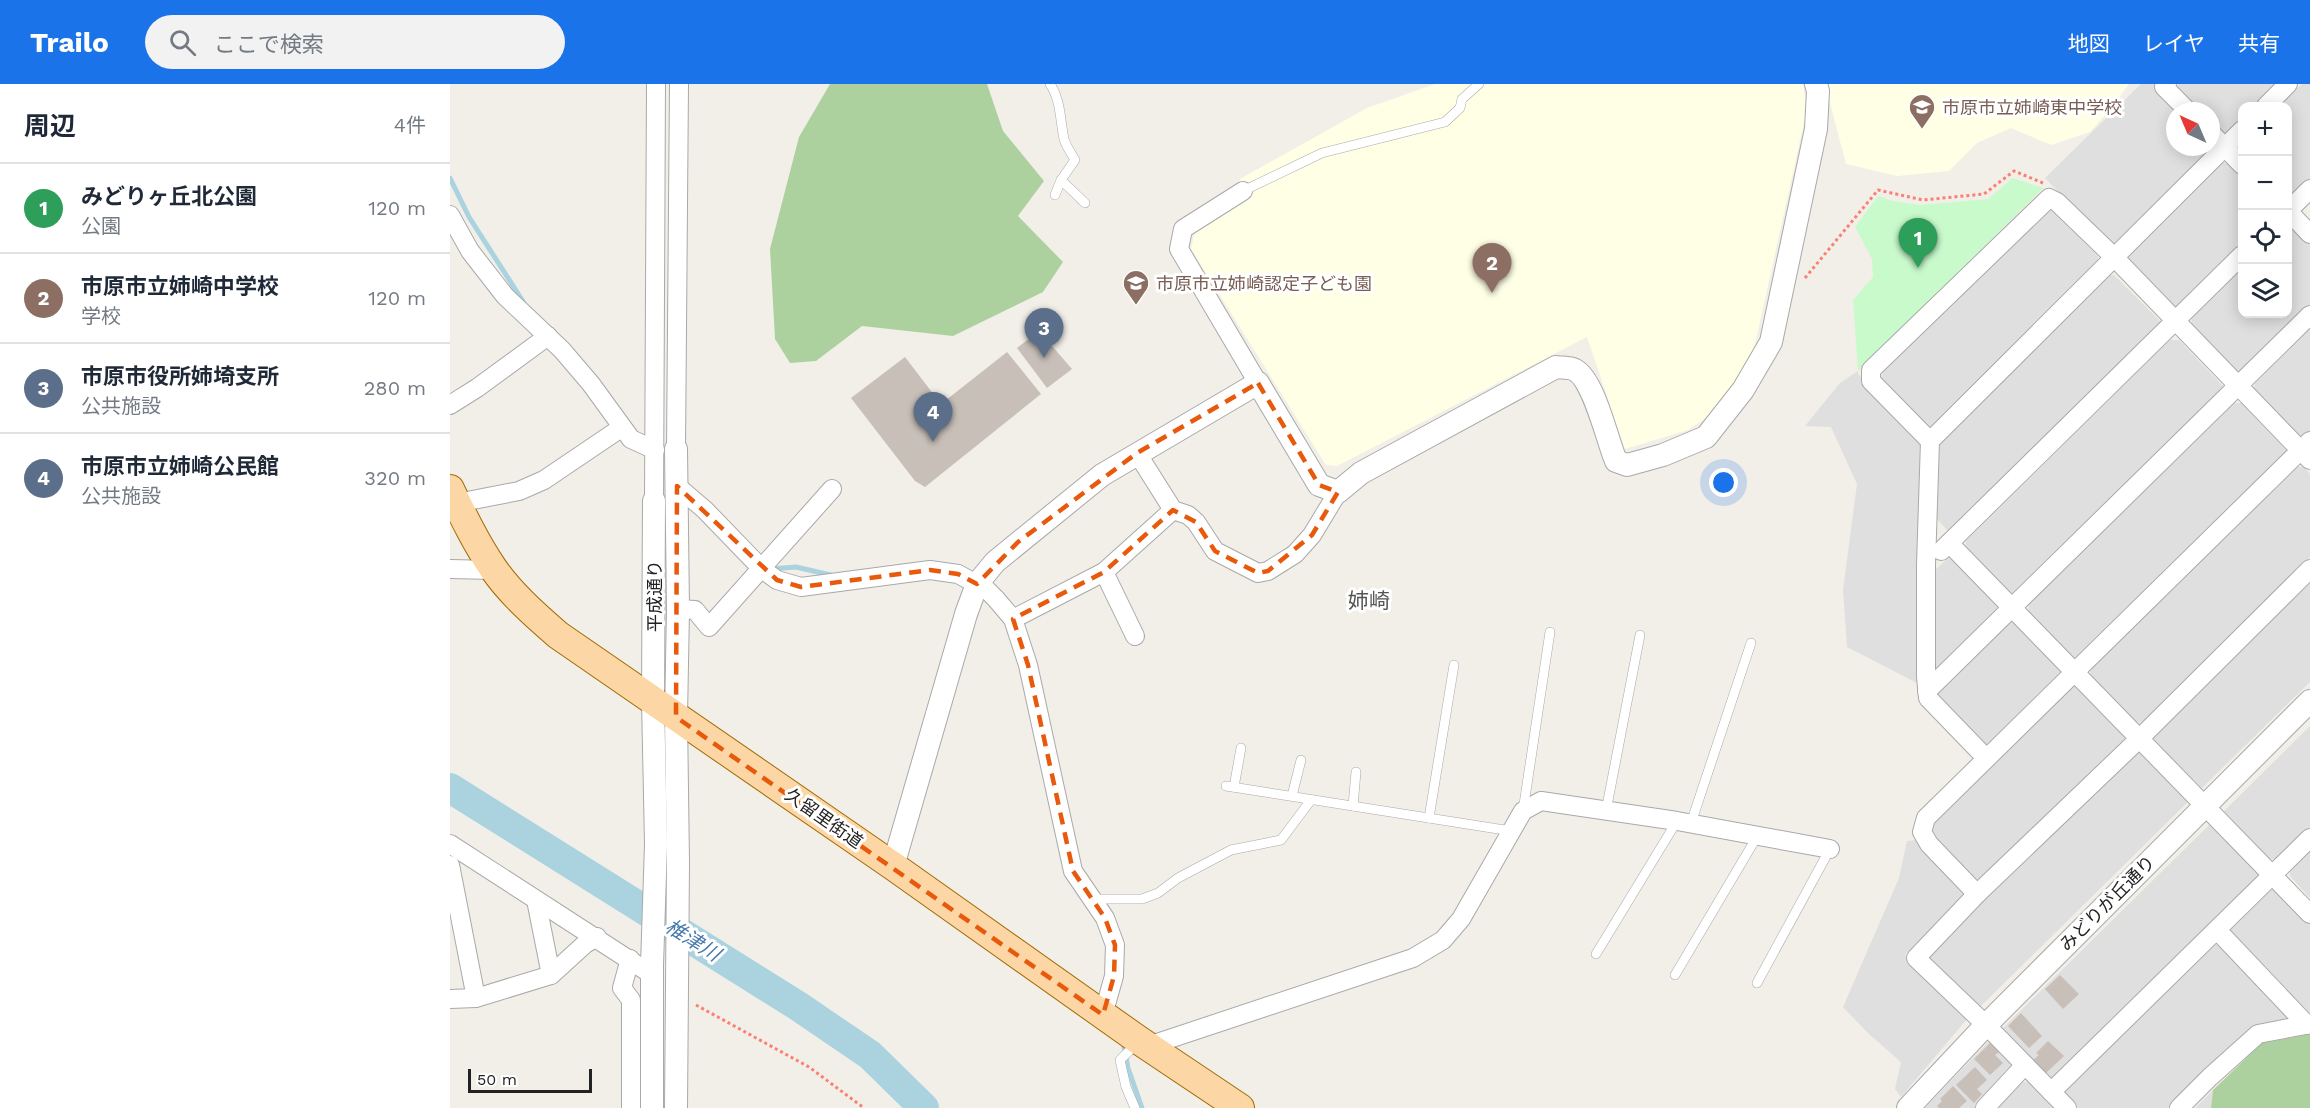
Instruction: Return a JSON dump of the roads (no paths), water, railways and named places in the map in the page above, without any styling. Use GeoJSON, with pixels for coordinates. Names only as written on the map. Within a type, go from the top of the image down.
{"type":"FeatureCollection","features":[{"type":"Feature","properties":{"kind":"main road","name":"久留里街道"},"geometry":{"type":"LineString","coordinates":[[453,496],[474,538],[494,570],[530,610],[558,635],[893,866],[1103,1015],[1136,1049],[1240,1108]]}},
{"type":"Feature","properties":{"kind":"street","name":"平成通り"},"geometry":{"type":"LineString","coordinates":[[656,84],[665,450],[677,486],[676,1108]]}},
{"type":"Feature","properties":{"kind":"street","name":"平成通り"},"geometry":{"type":"LineString","coordinates":[[652,1108],[651,969],[656,844],[653,700],[654,501],[665,450],[679,84]]}},
{"type":"Feature","properties":{"kind":"street"},"geometry":{"type":"LineString","coordinates":[[1137,453],[1173,510],[1188,515],[1196,522],[1215,551],[1258,573],[1268,572],[1295,554],[1312,535],[1338,492],[1361,473],[1556,367],[1574,369],[1584,378],[1595,398],[1616,461],[1627,465],[1663,455],[1706,437],[1743,390],[1771,342],[1816,129],[1818,91],[1815,84]]}},
{"type":"Feature","properties":{"kind":"street"},"geometry":{"type":"LineString","coordinates":[[2167,84],[2164,87],[2179,102]]}},
{"type":"Feature","properties":{"kind":"street"},"geometry":{"type":"LineString","coordinates":[[2270,102],[2288,84]]}},
{"type":"Feature","properties":{"kind":"street"},"geometry":{"type":"LineString","coordinates":[[1986,758],[1928,698],[1926,565],[1930,441],[2238,134]]}},
{"type":"Feature","properties":{"kind":"street"},"geometry":{"type":"LineString","coordinates":[[2220,142],[2238,161]]}},
{"type":"Feature","properties":{"kind":"street"},"geometry":{"type":"LineString","coordinates":[[2289,210],[2310,189]]}},
{"type":"Feature","properties":{"kind":"street"},"geometry":{"type":"LineString","coordinates":[[1243,191],[1183,229],[1179,249],[1319,486],[1338,492]]}},
{"type":"Feature","properties":{"kind":"street"},"geometry":{"type":"LineString","coordinates":[[1930,441],[1870,381],[1871,370],[2049,198],[2057,202],[2114,257],[2238,386],[2307,451],[2074,672],[1926,818],[1922,831],[1929,844],[1977,894]]}},
{"type":"Feature","properties":{"kind":"street"},"geometry":{"type":"LineString","coordinates":[[450,215],[484,271],[505,296],[548,336],[591,384],[631,440],[665,450]]}},
{"type":"Feature","properties":{"kind":"street"},"geometry":{"type":"LineString","coordinates":[[2292,215],[2310,234]]}},
{"type":"Feature","properties":{"kind":"street"},"geometry":{"type":"LineString","coordinates":[[1926,565],[2238,259]]}},
{"type":"Feature","properties":{"kind":"street"},"geometry":{"type":"LineString","coordinates":[[1927,691],[2310,315]]}},
{"type":"Feature","properties":{"kind":"street"},"geometry":{"type":"LineString","coordinates":[[450,405],[548,336]]}},
{"type":"Feature","properties":{"kind":"street"},"geometry":{"type":"LineString","coordinates":[[893,866],[966,614],[977,584],[995,562],[1102,475],[1258,383]]}},
{"type":"Feature","properties":{"kind":"street"},"geometry":{"type":"LineString","coordinates":[[453,496],[519,491],[544,480],[621,428]]}},
{"type":"Feature","properties":{"kind":"street"},"geometry":{"type":"LineString","coordinates":[[677,486],[705,510],[762,569],[777,580],[801,587],[930,570],[958,574],[996,598],[1013,619],[1028,665],[1073,871],[1105,918],[1115,945],[1114,976],[1103,1015]]}},
{"type":"Feature","properties":{"kind":"street"},"geometry":{"type":"LineString","coordinates":[[678,609],[695,610],[709,627],[832,489]]}},
{"type":"Feature","properties":{"kind":"street"},"geometry":{"type":"LineString","coordinates":[[1013,619],[1104,572],[1173,510]]}},
{"type":"Feature","properties":{"kind":"street"},"geometry":{"type":"LineString","coordinates":[[1949,543],[2310,914]]}},
{"type":"Feature","properties":{"kind":"street"},"geometry":{"type":"LineString","coordinates":[[450,569],[494,570]]}},
{"type":"Feature","properties":{"kind":"street"},"geometry":{"type":"LineString","coordinates":[[2067,1108],[1916,958],[1977,894],[2139,739],[2310,569]]}},
{"type":"Feature","properties":{"kind":"street"},"geometry":{"type":"LineString","coordinates":[[1104,572],[1135,636]]}},
{"type":"Feature","properties":{"kind":"street","name":"みどりが丘通り"},"geometry":{"type":"LineString","coordinates":[[1911,1107],[1986,1025],[2310,701]]}},
{"type":"Feature","properties":{"kind":"street"},"geometry":{"type":"LineString","coordinates":[[1136,1049],[1413,958],[1443,940],[1461,919],[1523,811],[1541,801],[1684,822],[1830,849]]}},
{"type":"Feature","properties":{"kind":"street"},"geometry":{"type":"LineString","coordinates":[[2051,1092],[2310,838]]}},
{"type":"Feature","properties":{"kind":"street"},"geometry":{"type":"LineString","coordinates":[[450,844],[630,959],[651,969]]}},
{"type":"Feature","properties":{"kind":"street"},"geometry":{"type":"LineString","coordinates":[[450,865],[476,998]]}},
{"type":"Feature","properties":{"kind":"street"},"geometry":{"type":"LineString","coordinates":[[536,900],[551,975]]}},
{"type":"Feature","properties":{"kind":"street"},"geometry":{"type":"LineString","coordinates":[[2217,930],[2308,1025]]}},
{"type":"Feature","properties":{"kind":"street"},"geometry":{"type":"LineString","coordinates":[[450,999],[476,998],[551,975],[585,944],[597,937]]}},
{"type":"Feature","properties":{"kind":"street"},"geometry":{"type":"LineString","coordinates":[[630,959],[622,988],[631,1000],[631,1108]]}},
{"type":"Feature","properties":{"kind":"street"},"geometry":{"type":"LineString","coordinates":[[2179,1108],[2258,1034],[2308,1025]]}},
{"type":"Feature","properties":{"kind":"street"},"geometry":{"type":"LineString","coordinates":[[1985,1108],[2025,1065]]}},
{"type":"Feature","properties":{"kind":"lane"},"geometry":{"type":"LineString","coordinates":[[1050,84],[1063,121],[1064,139],[1075,160],[1061,180],[1055,195]]}},
{"type":"Feature","properties":{"kind":"lane"},"geometry":{"type":"LineString","coordinates":[[1243,191],[1322,153],[1445,122],[1460,108],[1462,99],[1479,84]]}},
{"type":"Feature","properties":{"kind":"lane"},"geometry":{"type":"LineString","coordinates":[[1061,180],[1084,203]]}},
{"type":"Feature","properties":{"kind":"lane"},"geometry":{"type":"LineString","coordinates":[[1523,811],[1550,632]]}},
{"type":"Feature","properties":{"kind":"lane"},"geometry":{"type":"LineString","coordinates":[[1606,811],[1640,635]]}},
{"type":"Feature","properties":{"kind":"lane"},"geometry":{"type":"LineString","coordinates":[[1596,954],[1684,822],[1751,643]]}},
{"type":"Feature","properties":{"kind":"lane"},"geometry":{"type":"LineString","coordinates":[[1429,818],[1454,665]]}},
{"type":"Feature","properties":{"kind":"lane"},"geometry":{"type":"LineString","coordinates":[[1241,748],[1230,786],[1511,831]]}},
{"type":"Feature","properties":{"kind":"lane"},"geometry":{"type":"LineString","coordinates":[[1292,796],[1301,760]]}},
{"type":"Feature","properties":{"kind":"lane"},"geometry":{"type":"LineString","coordinates":[[1353,806],[1356,772]]}},
{"type":"Feature","properties":{"kind":"lane"},"geometry":{"type":"LineString","coordinates":[[1092,900],[1142,899],[1158,893],[1178,878],[1231,850],[1281,840],[1311,800]]}},
{"type":"Feature","properties":{"kind":"lane"},"geometry":{"type":"LineString","coordinates":[[1675,975],[1758,835]]}},
{"type":"Feature","properties":{"kind":"lane"},"geometry":{"type":"LineString","coordinates":[[1757,983],[1830,849]]}},
{"type":"Feature","properties":{"kind":"lane"},"geometry":{"type":"LineString","coordinates":[[1135,1108],[1126,1088],[1136,1049]]}},
{"type":"Feature","properties":{"kind":"waterway"},"geometry":{"type":"LineString","coordinates":[[450,178],[469,217],[524,303]]}},
{"type":"Feature","properties":{"kind":"waterway"},"geometry":{"type":"LineString","coordinates":[[770,569],[796,567],[835,576]]}},
{"type":"Feature","properties":{"kind":"waterway","name":"椎津川"},"geometry":{"type":"LineString","coordinates":[[450,788],[798,1006],[870,1055],[924,1108]]}},
{"type":"Feature","properties":{"kind":"waterway"},"geometry":{"type":"LineString","coordinates":[[1123,1042],[1128,1068],[1142,1108]]}},
{"type":"Feature","properties":{"kind":"place","name":"市原市立姉崎東中学校"},"geometry":{"type":"Point","coordinates":[1922,130]}},
{"type":"Feature","properties":{"kind":"place","name":"みどりヶ丘北公園"},"geometry":{"type":"Point","coordinates":[1918,268]}},
{"type":"Feature","properties":{"kind":"place","name":"市原市立姉崎中学校"},"geometry":{"type":"Point","coordinates":[1492,293]}},
{"type":"Feature","properties":{"kind":"place","name":"市原市立姉崎認定子ども園"},"geometry":{"type":"Point","coordinates":[1136,306]}},
{"type":"Feature","properties":{"kind":"place","name":"市原市役所姉埼支所"},"geometry":{"type":"Point","coordinates":[1044,358]}},
{"type":"Feature","properties":{"kind":"place","name":"市原市立姉崎公民館"},"geometry":{"type":"Point","coordinates":[933,442]}},
{"type":"Feature","properties":{"kind":"district","name":"姉崎"},"geometry":{"type":"Point","coordinates":[1369,600]}}]}
